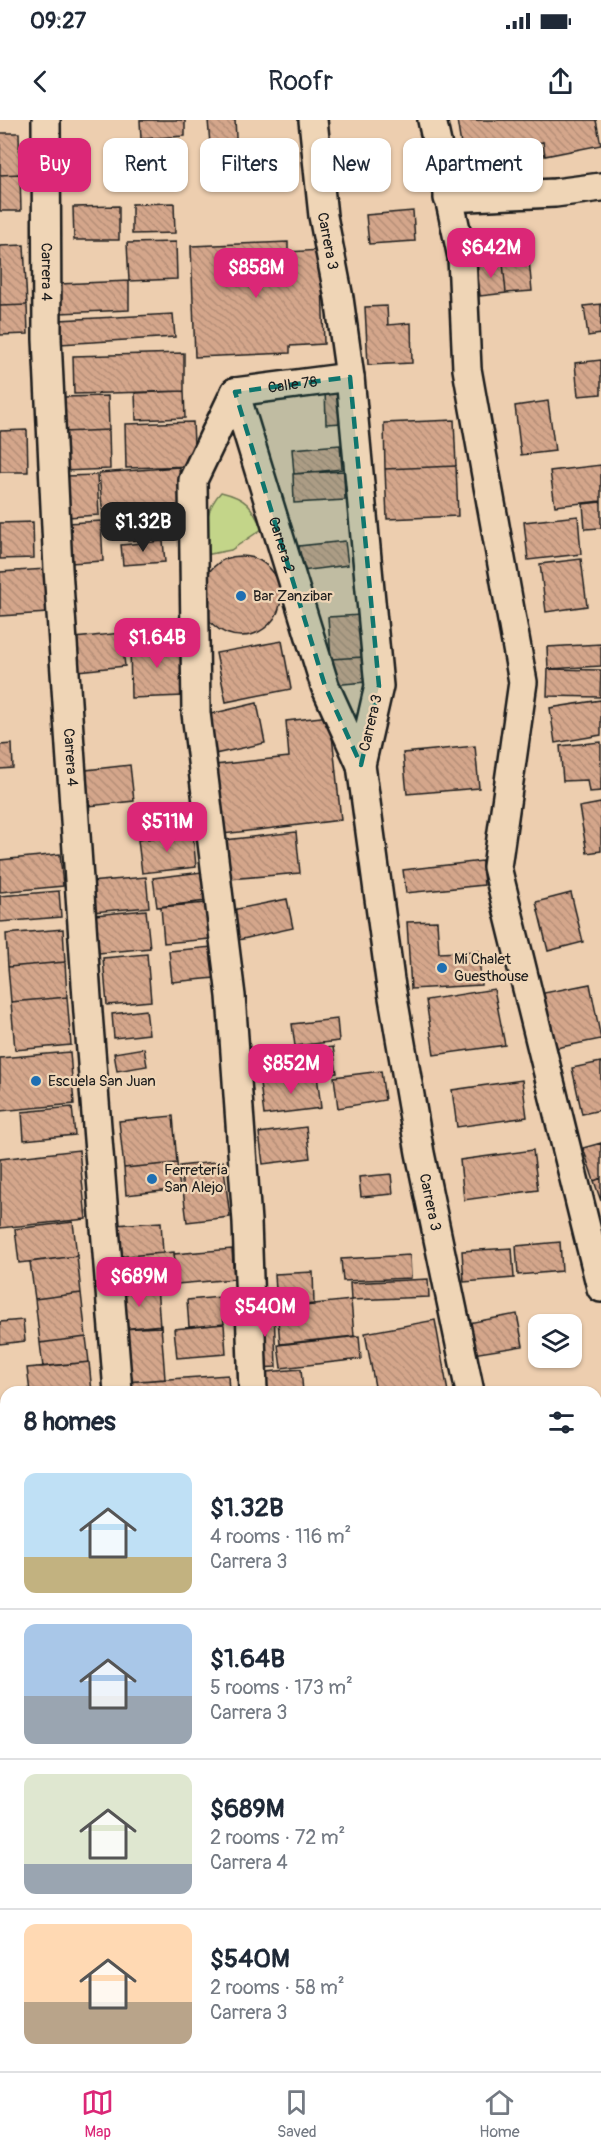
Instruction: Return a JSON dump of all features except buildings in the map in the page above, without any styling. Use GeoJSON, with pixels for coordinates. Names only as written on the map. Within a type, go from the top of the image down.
{"type":"FeatureCollection","features":[{"type":"Feature","properties":{"kind":"street","name":"Carrera 4"},"geometry":{"type":"LineString","coordinates":[[46,120],[47,339],[58,570],[87,1002],[118,1386]]}},
{"type":"Feature","properties":{"kind":"street","name":"Carrera 3"},"geometry":{"type":"LineString","coordinates":[[313,120],[324,216],[350,377],[379,686],[361,765],[392,992],[420,1153],[469,1386]]}},
{"type":"Feature","properties":{"kind":"street"},"geometry":{"type":"LineString","coordinates":[[432,120],[462,257],[467,369],[523,682],[497,867],[601,1288]]}},
{"type":"Feature","properties":{"kind":"street"},"geometry":{"type":"LineString","coordinates":[[448,198],[555,193],[601,187]]}},
{"type":"Feature","properties":{"kind":"street","name":"Calle 78"},"geometry":{"type":"LineString","coordinates":[[235,392],[350,377]]}},
{"type":"Feature","properties":{"kind":"street"},"geometry":{"type":"LineString","coordinates":[[235,392],[194,480],[195,714],[231,996],[247,1222],[253,1386]]}},
{"type":"Feature","properties":{"kind":"street","name":"Carrera 2"},"geometry":{"type":"LineString","coordinates":[[235,392],[325,686],[361,765]]}},
{"type":"Feature","properties":{"kind":"highlighted area"},"geometry":{"type":"Polygon","coordinates":[[[350,377],[379,686],[361,765],[325,686],[235,392],[350,377]]]}},
{"type":"Feature","properties":{"kind":"green space"},"geometry":{"type":"Polygon","coordinates":[[[221,492],[237,497],[247,504],[262,529],[231,550],[205,555],[204,538],[208,513],[221,492]]]}},
{"type":"Feature","properties":{"kind":"place","name":"Bar Zanzibar"},"geometry":{"type":"Point","coordinates":[241,596]}},
{"type":"Feature","properties":{"kind":"place","name":"Mi Chalet Guesthouse"},"geometry":{"type":"Point","coordinates":[442,968]}},
{"type":"Feature","properties":{"kind":"place","name":"Escuela San Juan"},"geometry":{"type":"Point","coordinates":[36,1081]}},
{"type":"Feature","properties":{"kind":"place","name":"Ferretería San Alejo"},"geometry":{"type":"Point","coordinates":[152,1179]}}]}
